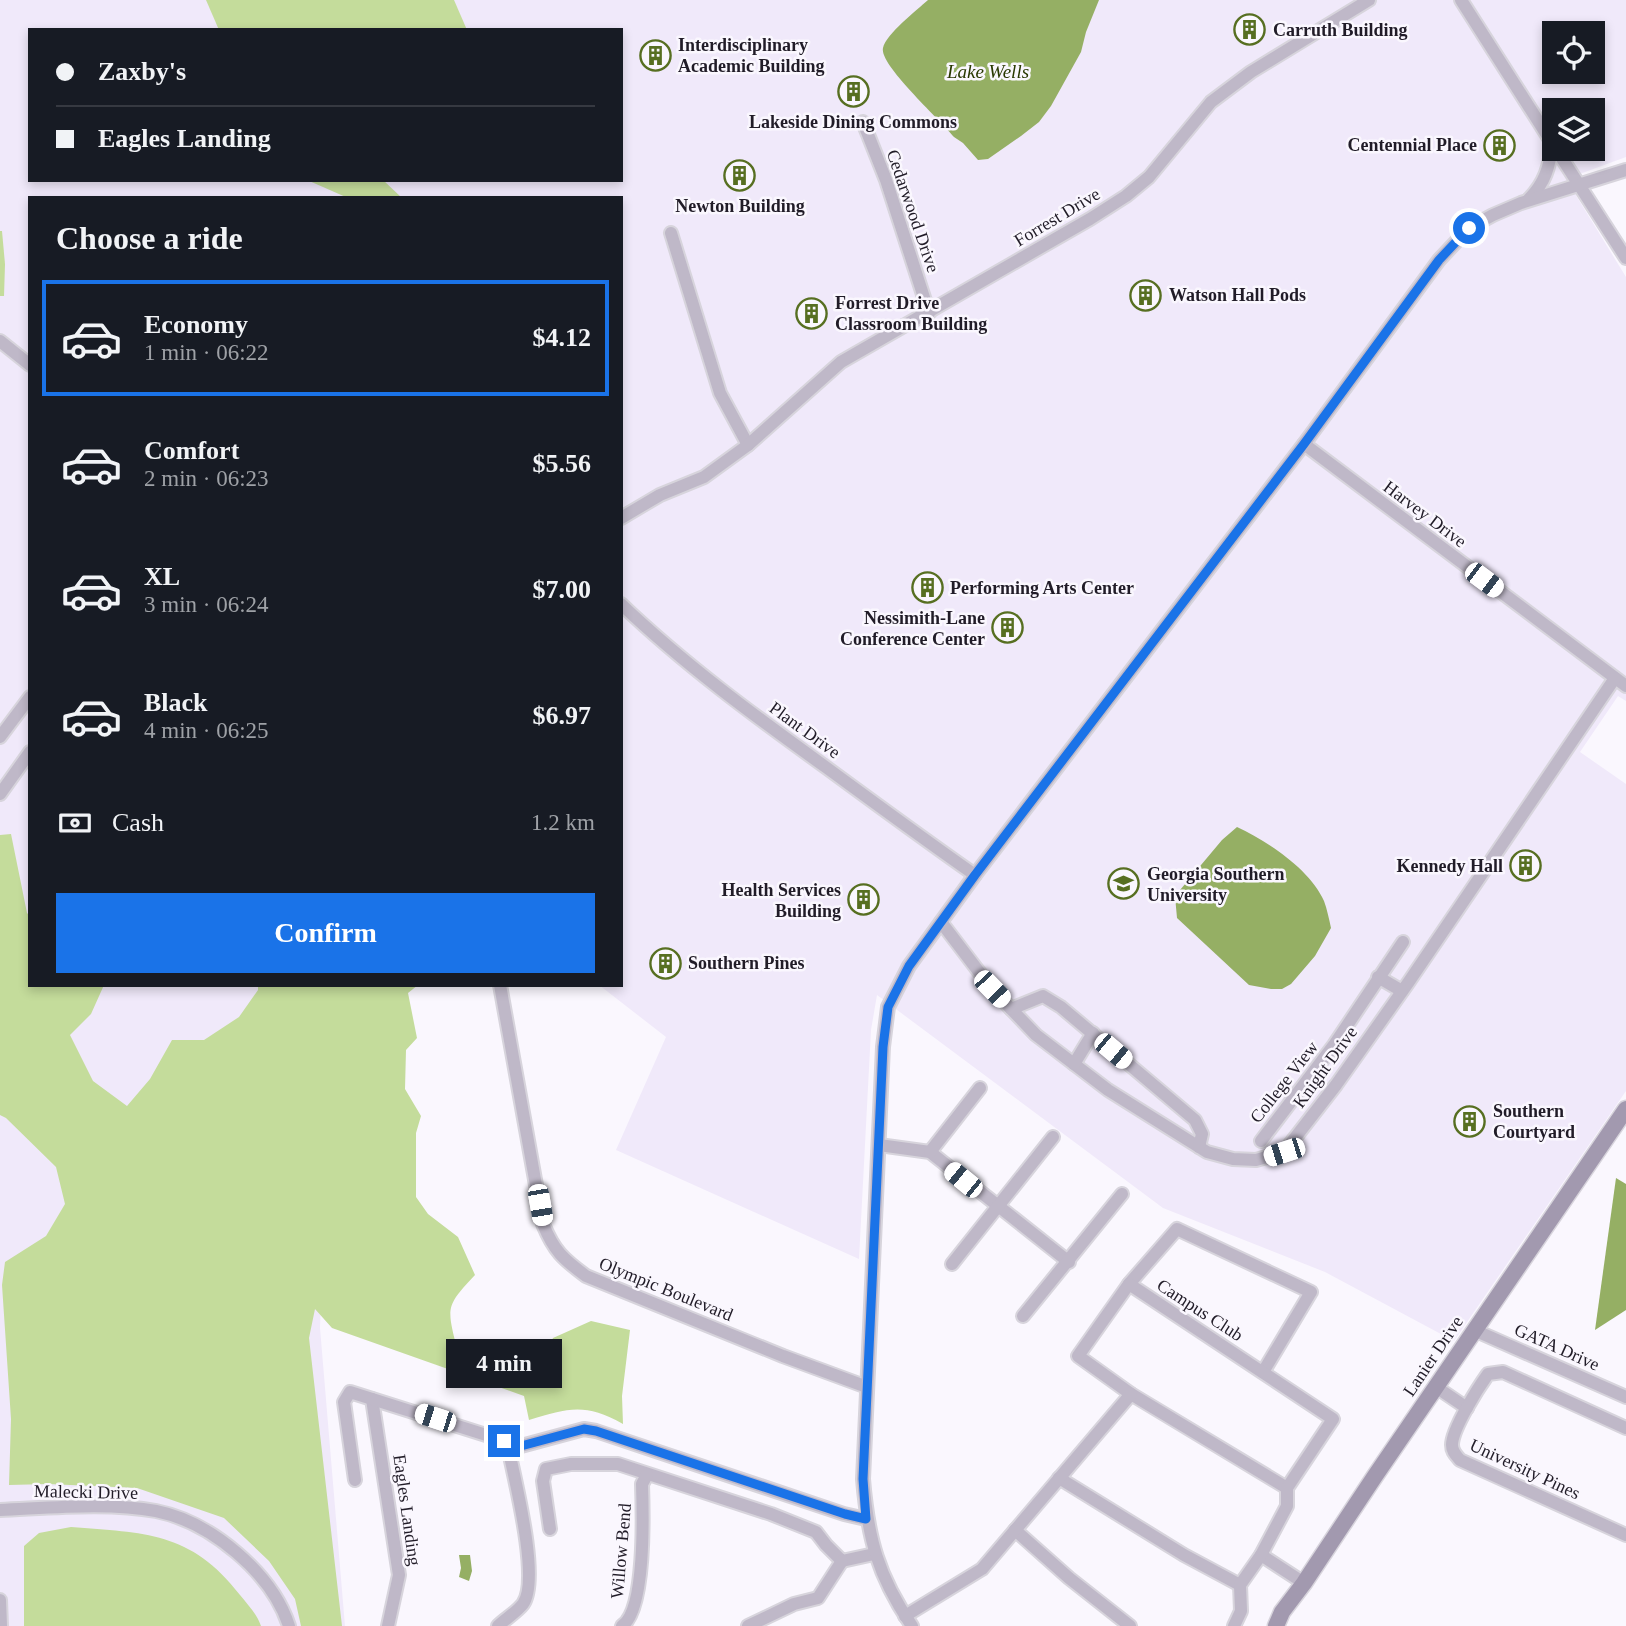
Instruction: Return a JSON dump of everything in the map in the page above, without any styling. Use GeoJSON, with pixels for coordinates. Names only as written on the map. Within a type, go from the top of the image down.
{"type":"FeatureCollection","features":[{"type":"Feature","properties":{"kind":"street","name":"Forrest Drive"},"geometry":{"type":"LineString","coordinates":[[623,517],[660,495],[704,477],[748,446],[841,362],[1090,219],[1125,196],[1149,177],[1211,102],[1251,72],[1369,0]]}},
{"type":"Feature","properties":{"kind":"street"},"geometry":{"type":"LineString","coordinates":[[1461,0],[1542,127]]}},
{"type":"Feature","properties":{"kind":"street","name":"Cedarwood Drive"},"geometry":{"type":"LineString","coordinates":[[863,122],[886,180],[929,313]]}},
{"type":"Feature","properties":{"kind":"street"},"geometry":{"type":"LineString","coordinates":[[1526,202],[1544,181],[1551,161]]}},
{"type":"Feature","properties":{"kind":"street"},"geometry":{"type":"LineString","coordinates":[[1564,161],[1626,258]]}},
{"type":"Feature","properties":{"kind":"street"},"geometry":{"type":"LineString","coordinates":[[1287,1488],[1131,1394],[982,1569],[909,1621],[874,1554],[866,1519],[863,1479],[883,1047],[888,1007],[909,966],[975,875],[1304,444],[1444,254],[1469,228],[1493,215],[1626,170]]}},
{"type":"Feature","properties":{"kind":"street"},"geometry":{"type":"LineString","coordinates":[[671,233],[720,393],[748,446]]}},
{"type":"Feature","properties":{"kind":"street"},"geometry":{"type":"LineString","coordinates":[[0,341],[28,363]]}},
{"type":"Feature","properties":{"kind":"street","name":"Harvey Drive"},"geometry":{"type":"LineString","coordinates":[[1304,444],[1626,686]]}},
{"type":"Feature","properties":{"kind":"street","name":"Plant Drive"},"geometry":{"type":"LineString","coordinates":[[623,606],[703,676],[899,822],[975,875]]}},
{"type":"Feature","properties":{"kind":"street","name":"Knight Drive"},"geometry":{"type":"LineString","coordinates":[[941,922],[992,989],[1036,1035],[1108,1090],[1207,1152],[1233,1159],[1256,1160],[1284,1152],[1402,991],[1615,678]]}},
{"type":"Feature","properties":{"kind":"street"},"geometry":{"type":"LineString","coordinates":[[0,737],[28,700]]}},
{"type":"Feature","properties":{"kind":"street"},"geometry":{"type":"LineString","coordinates":[[0,794],[28,755]]}},
{"type":"Feature","properties":{"kind":"street","name":"College View"},"geometry":{"type":"LineString","coordinates":[[1261,1141],[1334,1045],[1402,942]]}},
{"type":"Feature","properties":{"kind":"street"},"geometry":{"type":"LineString","coordinates":[[1378,977],[1402,991]]}},
{"type":"Feature","properties":{"kind":"street","name":"Olympic Boulevard"},"geometry":{"type":"LineString","coordinates":[[500,987],[543,1224],[551,1244],[562,1259],[586,1276],[867,1387]]}},
{"type":"Feature","properties":{"kind":"street"},"geometry":{"type":"LineString","coordinates":[[1011,1009],[1043,996],[1062,1007],[1195,1120],[1202,1134],[1199,1147]]}},
{"type":"Feature","properties":{"kind":"street"},"geometry":{"type":"LineString","coordinates":[[1074,1064],[1093,1034]]}},
{"type":"Feature","properties":{"kind":"street","name":"College View"},"geometry":{"type":"LineString","coordinates":[[1334,1045],[1355,1058]]}},
{"type":"Feature","properties":{"kind":"street"},"geometry":{"type":"LineString","coordinates":[[930,1152],[980,1088]]}},
{"type":"Feature","properties":{"kind":"street","name":"Lanier Drive"},"geometry":{"type":"LineString","coordinates":[[1276,1626],[1282,1612],[1626,1109]]}},
{"type":"Feature","properties":{"kind":"street"},"geometry":{"type":"LineString","coordinates":[[952,1264],[1054,1137]]}},
{"type":"Feature","properties":{"kind":"street"},"geometry":{"type":"LineString","coordinates":[[878,1145],[930,1152],[1069,1262]]}},
{"type":"Feature","properties":{"kind":"street"},"geometry":{"type":"LineString","coordinates":[[1023,1316],[1122,1194]]}},
{"type":"Feature","properties":{"kind":"street"},"geometry":{"type":"LineString","coordinates":[[1129,1284],[1177,1229],[1311,1292],[1263,1372]]}},
{"type":"Feature","properties":{"kind":"street","name":"Campus Club"},"geometry":{"type":"LineString","coordinates":[[1131,1394],[1078,1356],[1129,1284],[1333,1419],[1287,1488],[1287,1506],[1261,1555],[1240,1585]]}},
{"type":"Feature","properties":{"kind":"street","name":"GATA Drive"},"geometry":{"type":"LineString","coordinates":[[1474,1330],[1626,1397]]}},
{"type":"Feature","properties":{"kind":"street","name":"University Pines"},"geometry":{"type":"LineString","coordinates":[[1626,1428],[1503,1372],[1488,1374],[1467,1408],[1452,1442],[1453,1452],[1460,1460],[1626,1535]]}},
{"type":"Feature","properties":{"kind":"street"},"geometry":{"type":"LineString","coordinates":[[1436,1387],[1467,1408]]}},
{"type":"Feature","properties":{"kind":"street"},"geometry":{"type":"LineString","coordinates":[[355,1480],[344,1402],[350,1392],[521,1446],[584,1429],[596,1431],[866,1519]]}},
{"type":"Feature","properties":{"kind":"street","name":"Eagles Landing"},"geometry":{"type":"LineString","coordinates":[[372,1399],[399,1575],[388,1626]]}},
{"type":"Feature","properties":{"kind":"street"},"geometry":{"type":"LineString","coordinates":[[498,1626],[524,1603],[528,1586],[528,1548],[507,1442]]}},
{"type":"Feature","properties":{"kind":"street"},"geometry":{"type":"LineString","coordinates":[[550,1530],[543,1481],[546,1469],[571,1464],[618,1464],[771,1514],[816,1532],[842,1560]]}},
{"type":"Feature","properties":{"kind":"street","name":"Willow Bend"},"geometry":{"type":"LineString","coordinates":[[622,1626],[628,1622],[639,1590],[642,1484],[647,1475]]}},
{"type":"Feature","properties":{"kind":"street"},"geometry":{"type":"LineString","coordinates":[[1059,1478],[1184,1555],[1240,1585],[1241,1612],[1234,1626]]}},
{"type":"Feature","properties":{"kind":"street","name":"Malecki Drive"},"geometry":{"type":"LineString","coordinates":[[0,1510],[116,1508],[157,1511],[207,1530],[248,1561],[284,1610],[289,1626]]}},
{"type":"Feature","properties":{"kind":"street"},"geometry":{"type":"LineString","coordinates":[[1015,1530],[1069,1578],[1130,1626]]}},
{"type":"Feature","properties":{"kind":"street"},"geometry":{"type":"LineString","coordinates":[[748,1626],[794,1604],[818,1598],[842,1560],[874,1554]]}},
{"type":"Feature","properties":{"kind":"street"},"geometry":{"type":"LineString","coordinates":[[1261,1555],[1304,1583]]}},
{"type":"Feature","properties":{"kind":"street"},"geometry":{"type":"LineString","coordinates":[[0,1600],[1,1626]]}},
{"type":"Feature","properties":{"kind":"shaded area","name":"Georgia Southern University"},"geometry":{"type":"Polygon","coordinates":[[[0,0],[1626,0],[1626,157],[1566,179],[1626,277],[1626,701],[1618,696],[1580,752],[1626,784],[1626,1091],[1454,1341],[1325,1272],[1163,1208],[877,995],[871,1030],[859,1259],[616,1150],[666,1037],[602,987],[623,987],[623,196],[28,196],[28,987],[332,987],[320,1328],[345,1626],[0,1626],[0,0]]]}},
{"type":"Feature","properties":{"kind":"shaded area"},"geometry":{"type":"Polygon","coordinates":[[[206,0],[454,0],[466,28],[218,28],[206,0]]]}},
{"type":"Feature","properties":{"kind":"shaded area"},"geometry":{"type":"Polygon","coordinates":[[[312,182],[385,182],[400,196],[343,196],[312,182]]]}},
{"type":"Feature","properties":{"kind":"shaded area"},"geometry":{"type":"Polygon","coordinates":[[[0,231],[5,264],[4,296],[0,296],[0,231]]]}},
{"type":"Feature","properties":{"kind":"shaded area"},"geometry":{"type":"Polygon","coordinates":[[[11,834],[28,914],[28,987],[103,987],[91,1014],[70,1035],[93,1081],[127,1106],[150,1079],[172,1040],[204,1040],[239,1017],[258,987],[416,987],[408,993],[417,1038],[406,1050],[405,1089],[421,1116],[416,1133],[416,1197],[428,1214],[458,1237],[475,1275],[458,1294],[451,1308],[451,1324],[457,1349],[503,1349],[543,1359],[553,1338],[591,1321],[630,1330],[622,1396],[623,1424],[587,1410],[566,1410],[529,1420],[524,1396],[332,1328],[315,1309],[309,1338],[342,1626],[301,1626],[295,1599],[269,1561],[224,1518],[137,1488],[9,1485],[11,1419],[2,1285],[5,1262],[46,1236],[65,1204],[56,1167],[0,1115],[0,835],[11,834]]]}},
{"type":"Feature","properties":{"kind":"shaded area"},"geometry":{"type":"Polygon","coordinates":[[[71,1527],[144,1534],[184,1547],[222,1574],[252,1610],[261,1626],[24,1626],[24,1546],[39,1533],[71,1527]]]}},
{"type":"Feature","properties":{"kind":"water","name":"Lake Wells"},"geometry":{"type":"Polygon","coordinates":[[[928,0],[1099,0],[1081,52],[1039,122],[988,159],[978,160],[912,93],[884,56],[885,42],[928,0]]]}},
{"type":"Feature","properties":{"kind":"water"},"geometry":{"type":"Polygon","coordinates":[[[1237,827],[1287,857],[1309,878],[1326,907],[1331,928],[1315,956],[1291,984],[1282,989],[1249,985],[1177,918],[1175,896],[1222,840],[1237,827]]]}},
{"type":"Feature","properties":{"kind":"water"},"geometry":{"type":"Polygon","coordinates":[[[1616,1178],[1626,1184],[1626,1310],[1595,1330],[1616,1178]]]}},
{"type":"Feature","properties":{"kind":"water"},"geometry":{"type":"Polygon","coordinates":[[[459,1555],[470,1555],[472,1571],[469,1581],[459,1577],[459,1555]]]}},
{"type":"Feature","properties":{"kind":"place","name":"Carruth Building"},"geometry":{"type":"Point","coordinates":[1250,30]}},
{"type":"Feature","properties":{"kind":"place","name":"Interdisciplinary Academic Building"},"geometry":{"type":"Point","coordinates":[655,55]}},
{"type":"Feature","properties":{"kind":"place","name":"Lakeside Dining Commons"},"geometry":{"type":"Point","coordinates":[853,91]}},
{"type":"Feature","properties":{"kind":"place","name":"Centennial Place"},"geometry":{"type":"Point","coordinates":[1500,145]}},
{"type":"Feature","properties":{"kind":"place","name":"Newton Building"},"geometry":{"type":"Point","coordinates":[740,176]}},
{"type":"Feature","properties":{"kind":"place","name":"Watson Hall Pods"},"geometry":{"type":"Point","coordinates":[1146,295]}},
{"type":"Feature","properties":{"kind":"place","name":"Forrest Drive Classroom Building"},"geometry":{"type":"Point","coordinates":[812,313]}},
{"type":"Feature","properties":{"kind":"place","name":"Performing Arts Center"},"geometry":{"type":"Point","coordinates":[927,588]}},
{"type":"Feature","properties":{"kind":"place","name":"Nessimith-Lane Conference Center"},"geometry":{"type":"Point","coordinates":[1008,628]}},
{"type":"Feature","properties":{"kind":"place","name":"Kennedy Hall"},"geometry":{"type":"Point","coordinates":[1526,866]}},
{"type":"Feature","properties":{"kind":"place","name":"Georgia Southern University"},"geometry":{"type":"Point","coordinates":[1124,884]}},
{"type":"Feature","properties":{"kind":"place","name":"Health Services Building"},"geometry":{"type":"Point","coordinates":[864,900]}},
{"type":"Feature","properties":{"kind":"place","name":"Southern Pines"},"geometry":{"type":"Point","coordinates":[665,963]}},
{"type":"Feature","properties":{"kind":"place","name":"Southern Courtyard"},"geometry":{"type":"Point","coordinates":[1470,1121]}},
{"type":"Feature","properties":{"kind":"route"},"geometry":{"type":"LineString","coordinates":[[504,1441],[521,1446],[584,1429],[596,1431],[866,1519],[863,1479],[883,1047],[888,1007],[894,991],[975,875],[1304,444],[1439,260],[1469,228]]}}]}
